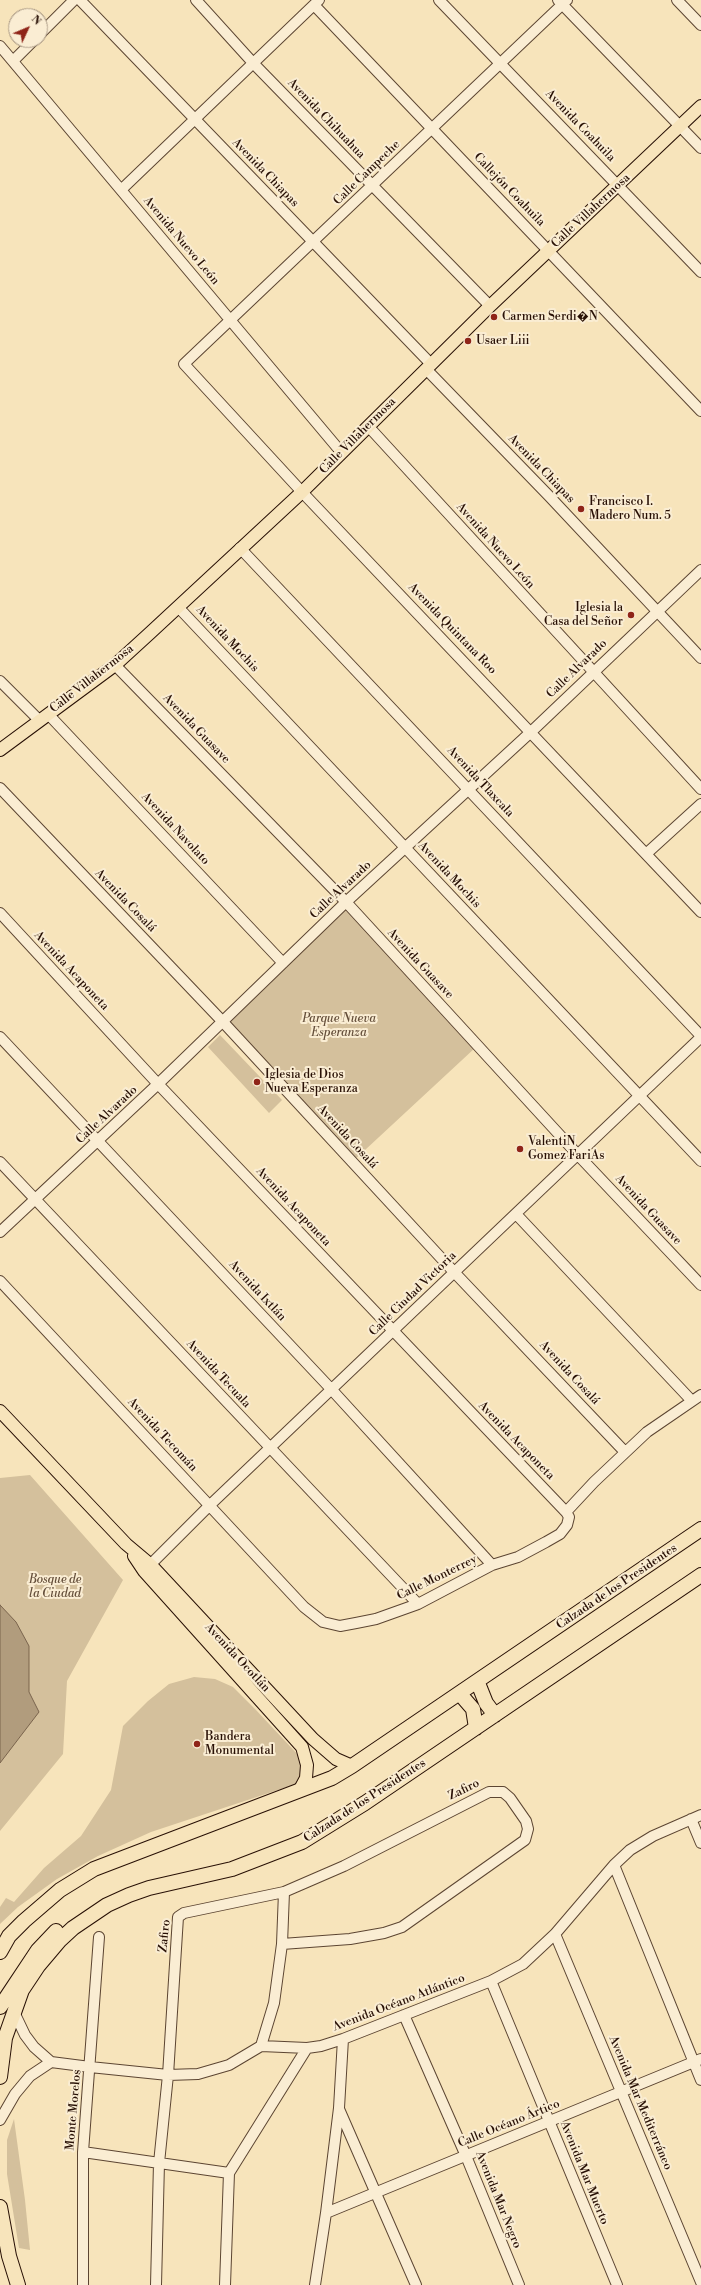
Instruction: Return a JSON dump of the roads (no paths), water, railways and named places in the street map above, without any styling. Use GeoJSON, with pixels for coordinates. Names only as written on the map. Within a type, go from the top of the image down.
{"type":"FeatureCollection","features":[{"type":"Feature","properties":{"kind":"highway","name":"Calzada de los Presidentes"},"geometry":{"type":"LineString","coordinates":[[0,1952],[5,1940],[60,1890],[94,1869],[332,1778],[352,1766],[478,1683],[701,1529]]}},
{"type":"Feature","properties":{"kind":"highway","name":"Calzada de los Presidentes"},"geometry":{"type":"LineString","coordinates":[[0,2078],[3,2040],[22,1990],[38,1966],[60,1940],[74,1928],[107,1905],[149,1888],[232,1869],[302,1842],[341,1819],[701,1575]]}},
{"type":"Feature","properties":{"kind":"highway"},"geometry":{"type":"LineString","coordinates":[[478,1683],[486,1703],[495,1715]]}},
{"type":"Feature","properties":{"kind":"highway"},"geometry":{"type":"LineString","coordinates":[[460,1694],[473,1709],[476,1728]]}},
{"type":"Feature","properties":{"kind":"highway"},"geometry":{"type":"LineString","coordinates":[[3,2003],[38,1950],[61,1926],[81,1911],[114,1893],[136,1886],[149,1888]]}},
{"type":"Feature","properties":{"kind":"highway"},"geometry":{"type":"LineString","coordinates":[[0,2207],[17,2282]]}},
{"type":"Feature","properties":{"kind":"highway"},"geometry":{"type":"LineString","coordinates":[[0,2242],[6,2261],[17,2282]]}},
{"type":"Feature","properties":{"kind":"main road","name":"Calle Villahermosa"},"geometry":{"type":"LineString","coordinates":[[0,750],[43,716],[115,665],[302,492],[490,306],[701,106]]}},
{"type":"Feature","properties":{"kind":"main road","name":"Avenida Ocotlán"},"geometry":{"type":"LineString","coordinates":[[0,1411],[126,1544],[302,1747],[307,1765],[306,1778],[299,1791]]}},
{"type":"Feature","properties":{"kind":"main road","name":"Avenida Ocotlán"},"geometry":{"type":"LineString","coordinates":[[147,1568],[313,1739],[336,1759],[352,1766]]}},
{"type":"Feature","properties":{"kind":"street"},"geometry":{"type":"LineString","coordinates":[[48,26],[74,0]]}},
{"type":"Feature","properties":{"kind":"street","name":"Avenida Chiapas"},"geometry":{"type":"LineString","coordinates":[[80,0],[314,243],[701,658]]}},
{"type":"Feature","properties":{"kind":"street","name":"Avenida Chihuahua"},"geometry":{"type":"LineString","coordinates":[[196,0],[254,64],[490,306]]}},
{"type":"Feature","properties":{"kind":"street","name":"Avenida Coahuila"},"geometry":{"type":"LineString","coordinates":[[440,0],[701,272]]}},
{"type":"Feature","properties":{"kind":"street"},"geometry":{"type":"LineString","coordinates":[[677,0],[701,25]]}},
{"type":"Feature","properties":{"kind":"street"},"geometry":{"type":"LineString","coordinates":[[121,190],[317,2]]}},
{"type":"Feature","properties":{"kind":"street","name":"Callejón Coahuila"},"geometry":{"type":"LineString","coordinates":[[317,2],[432,129],[701,411]]}},
{"type":"Feature","properties":{"kind":"street"},"geometry":{"type":"LineString","coordinates":[[562,2],[701,148]]}},
{"type":"Feature","properties":{"kind":"street","name":"Calle Campeche"},"geometry":{"type":"LineString","coordinates":[[184,364],[314,243],[562,2]]}},
{"type":"Feature","properties":{"kind":"street","name":"Avenida Nuevo León"},"geometry":{"type":"LineString","coordinates":[[0,46],[341,452]]}},
{"type":"Feature","properties":{"kind":"street"},"geometry":{"type":"LineString","coordinates":[[12,61],[26,48]]}},
{"type":"Feature","properties":{"kind":"street","name":"Avenida Quintana Roo"},"geometry":{"type":"LineString","coordinates":[[184,364],[302,492],[532,732],[701,912]]}},
{"type":"Feature","properties":{"kind":"street","name":"Avenida Nuevo León"},"geometry":{"type":"LineString","coordinates":[[368,426],[592,672],[701,789]]}},
{"type":"Feature","properties":{"kind":"street","name":"Avenida Tlaxcala"},"geometry":{"type":"LineString","coordinates":[[240,548],[701,1036]]}},
{"type":"Feature","properties":{"kind":"street","name":"Calle Alvarado"},"geometry":{"type":"LineString","coordinates":[[0,1232],[158,1084],[346,902],[532,732],[592,672],[701,570]]}},
{"type":"Feature","properties":{"kind":"street","name":"Avenida Mochis"},"geometry":{"type":"LineString","coordinates":[[178,607],[701,1161]]}},
{"type":"Feature","properties":{"kind":"street","name":"Avenida Guasave"},"geometry":{"type":"LineString","coordinates":[[115,665],[346,902],[578,1155],[701,1285]]}},
{"type":"Feature","properties":{"kind":"street","name":"Avenida Navolato"},"geometry":{"type":"LineString","coordinates":[[0,681],[43,716],[283,963]]}},
{"type":"Feature","properties":{"kind":"street","name":"Avenida Cosalá"},"geometry":{"type":"LineString","coordinates":[[0,788],[223,1022],[454,1272],[625,1452]]}},
{"type":"Feature","properties":{"kind":"street"},"geometry":{"type":"LineString","coordinates":[[646,854],[701,804]]}},
{"type":"Feature","properties":{"kind":"street","name":"Avenida Acaponeta"},"geometry":{"type":"LineString","coordinates":[[0,913],[158,1084],[567,1514]]}},
{"type":"Feature","properties":{"kind":"street","name":"Calle Ciudad Victoria"},"geometry":{"type":"LineString","coordinates":[[147,1568],[210,1505],[701,1036]]}},
{"type":"Feature","properties":{"kind":"street","name":"Avenida Ixtlán"},"geometry":{"type":"LineString","coordinates":[[0,1037],[332,1390],[492,1565]]}},
{"type":"Feature","properties":{"kind":"street","name":"Avenida Tecuala"},"geometry":{"type":"LineString","coordinates":[[0,1162],[418,1604]]}},
{"type":"Feature","properties":{"kind":"street"},"geometry":{"type":"LineString","coordinates":[[516,1214],[691,1400]]}},
{"type":"Feature","properties":{"kind":"street","name":"Avenida Tecomán"},"geometry":{"type":"LineString","coordinates":[[0,1281],[304,1607]]}},
{"type":"Feature","properties":{"kind":"street","name":"Calle Monterrey"},"geometry":{"type":"LineString","coordinates":[[304,1607],[323,1622],[340,1626],[376,1619],[418,1604],[492,1565],[518,1557],[546,1542],[565,1528],[567,1514],[625,1452],[647,1432],[691,1400],[701,1395]]}},
{"type":"Feature","properties":{"kind":"street","name":"Zafiro"},"geometry":{"type":"LineString","coordinates":[[156,2285],[159,2163],[168,2075],[178,1917],[184,1913],[284,1892],[344,1866],[482,1794],[497,1790],[503,1792],[510,1798],[526,1821],[528,1829],[525,1840],[402,1927],[384,1933],[350,1939],[282,1944]]}},
{"type":"Feature","properties":{"kind":"street","name":"Avenida Océano Atlántico"},"geometry":{"type":"LineString","coordinates":[[261,2046],[307,2048],[343,2040],[492,1981],[523,1964],[555,1934],[614,1865],[630,1850],[701,1815]]}},
{"type":"Feature","properties":{"kind":"street"},"geometry":{"type":"LineString","coordinates":[[691,1819],[701,1843]]}},
{"type":"Feature","properties":{"kind":"street"},"geometry":{"type":"LineString","coordinates":[[614,1865],[697,2061],[701,2080]]}},
{"type":"Feature","properties":{"kind":"street"},"geometry":{"type":"LineString","coordinates":[[14,2012],[25,2034],[34,2047],[51,2062],[168,2075],[198,2074],[210,2072],[229,2065],[261,2046],[274,2003],[282,1944],[284,1892]]}},
{"type":"Feature","properties":{"kind":"street","name":"Avenida Mar Mediterráneo"},"geometry":{"type":"LineString","coordinates":[[555,1934],[701,2282]]}},
{"type":"Feature","properties":{"kind":"street","name":"Monte Morelos"},"geometry":{"type":"LineString","coordinates":[[83,2285],[83,2152],[99,1937]]}},
{"type":"Feature","properties":{"kind":"street","name":"Avenida Mar Muerto"},"geometry":{"type":"LineString","coordinates":[[492,1981],[617,2285]]}},
{"type":"Feature","properties":{"kind":"street","name":"Avenida Mar Negro"},"geometry":{"type":"LineString","coordinates":[[404,2015],[466,2156],[519,2285]]}},
{"type":"Feature","properties":{"kind":"street"},"geometry":{"type":"LineString","coordinates":[[315,2284],[326,2213],[339,2108],[343,2040]]}},
{"type":"Feature","properties":{"kind":"street"},"geometry":{"type":"LineString","coordinates":[[226,2285],[229,2173],[307,2048]]}},
{"type":"Feature","properties":{"kind":"street","name":"Calle Océano Ártico"},"geometry":{"type":"LineString","coordinates":[[326,2213],[697,2061]]}},
{"type":"Feature","properties":{"kind":"street"},"geometry":{"type":"LineString","coordinates":[[0,2120],[15,2094],[30,2076],[51,2062]]}},
{"type":"Feature","properties":{"kind":"street"},"geometry":{"type":"LineString","coordinates":[[339,2108],[416,2285]]}},
{"type":"Feature","properties":{"kind":"street"},"geometry":{"type":"LineString","coordinates":[[83,2152],[229,2173]]}},
{"type":"Feature","properties":{"kind":"place","name":"Carmen Serdi�N"},"geometry":{"type":"Point","coordinates":[494,317]}},
{"type":"Feature","properties":{"kind":"place","name":"Usaer Liii"},"geometry":{"type":"Point","coordinates":[468,341]}},
{"type":"Feature","properties":{"kind":"place","name":"Francisco I. Madero Num. 5"},"geometry":{"type":"Point","coordinates":[581,509]}},
{"type":"Feature","properties":{"kind":"place","name":"Iglesia la Casa del Señor"},"geometry":{"type":"Point","coordinates":[631,615]}},
{"type":"Feature","properties":{"kind":"place","name":"Iglesia de Dios Nueva Esperanza"},"geometry":{"type":"Point","coordinates":[257,1082]}},
{"type":"Feature","properties":{"kind":"place","name":"ValentiN Gomez FariAs"},"geometry":{"type":"Point","coordinates":[520,1149]}},
{"type":"Feature","properties":{"kind":"place","name":"Bandera Monumental"},"geometry":{"type":"Point","coordinates":[197,1744]}},
{"type":"Feature","properties":{"kind":"park label","name":"Parque Nueva Esperanza"},"geometry":{"type":"Point","coordinates":[339,1026]}},
{"type":"Feature","properties":{"kind":"park label","name":"Bosque de la Ciudad"},"geometry":{"type":"Point","coordinates":[55,1587]}}]}
